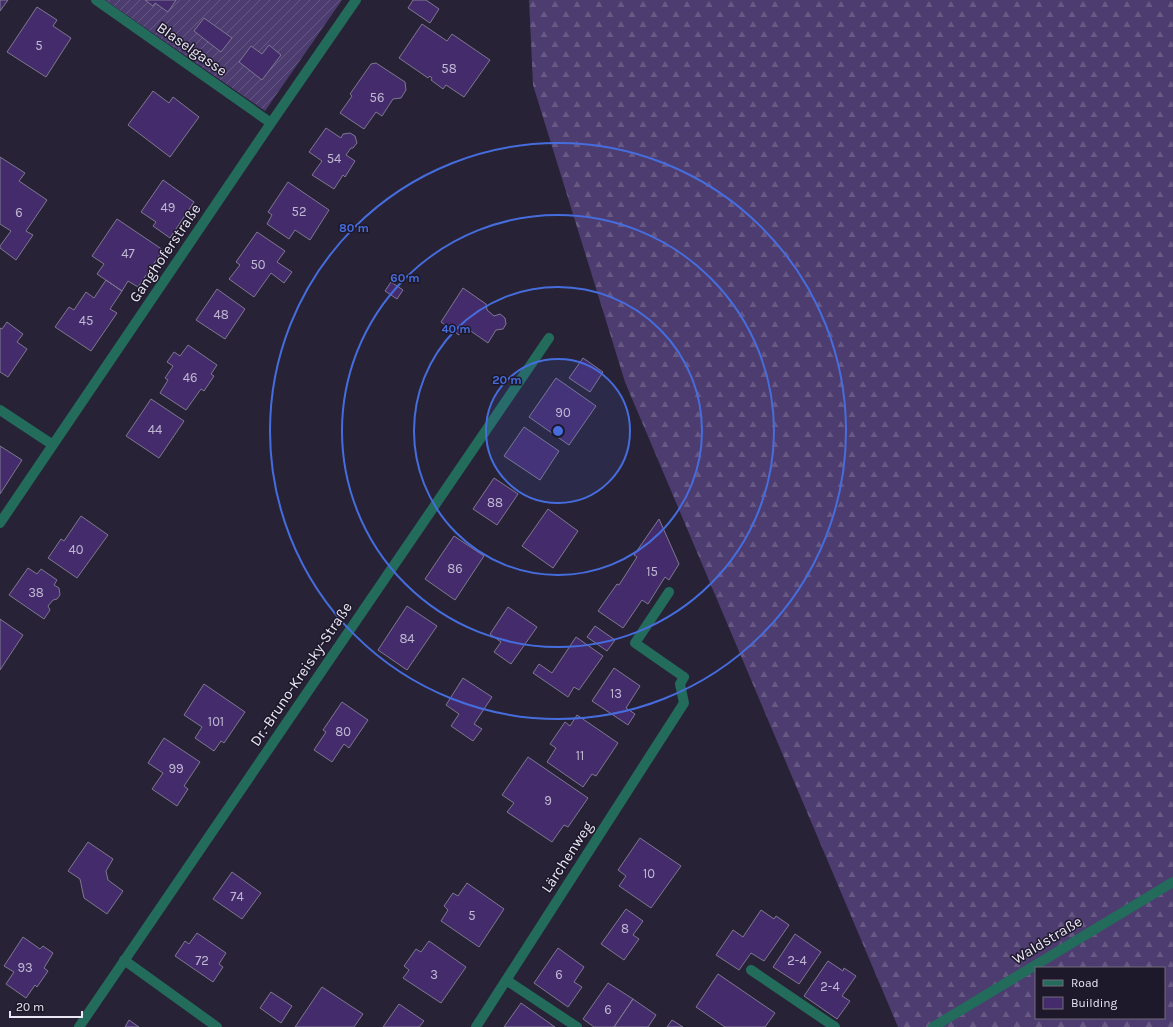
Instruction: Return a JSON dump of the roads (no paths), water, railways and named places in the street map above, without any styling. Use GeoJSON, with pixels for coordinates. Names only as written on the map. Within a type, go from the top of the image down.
{"type":"FeatureCollection","features":[{"type":"Feature","properties":{"kind":"street","name":"Blaselgasse"},"geometry":{"type":"LineString","coordinates":[[96,0],[271,124]]}},
{"type":"Feature","properties":{"kind":"street","name":"Ganghoferstraße"},"geometry":{"type":"LineString","coordinates":[[0,523],[356,0]]}},
{"type":"Feature","properties":{"kind":"street","name":"Dr.-Bruno-Kreisky-Straße"},"geometry":{"type":"LineString","coordinates":[[79,1027],[549,338]]}},
{"type":"Feature","properties":{"kind":"street"},"geometry":{"type":"LineString","coordinates":[[0,410],[53,445]]}},
{"type":"Feature","properties":{"kind":"street","name":"Lärchenweg"},"geometry":{"type":"LineString","coordinates":[[476,1027],[684,703],[680,684],[684,677],[635,643],[669,592]]}},
{"type":"Feature","properties":{"kind":"street","name":"Waldstraße"},"geometry":{"type":"LineString","coordinates":[[935,1026],[1173,882]]}},
{"type":"Feature","properties":{"kind":"street"},"geometry":{"type":"LineString","coordinates":[[124,960],[217,1027]]}},
{"type":"Feature","properties":{"kind":"street"},"geometry":{"type":"LineString","coordinates":[[751,970],[835,1027]]}},
{"type":"Feature","properties":{"kind":"street"},"geometry":{"type":"LineString","coordinates":[[506,980],[577,1027]]}}]}
